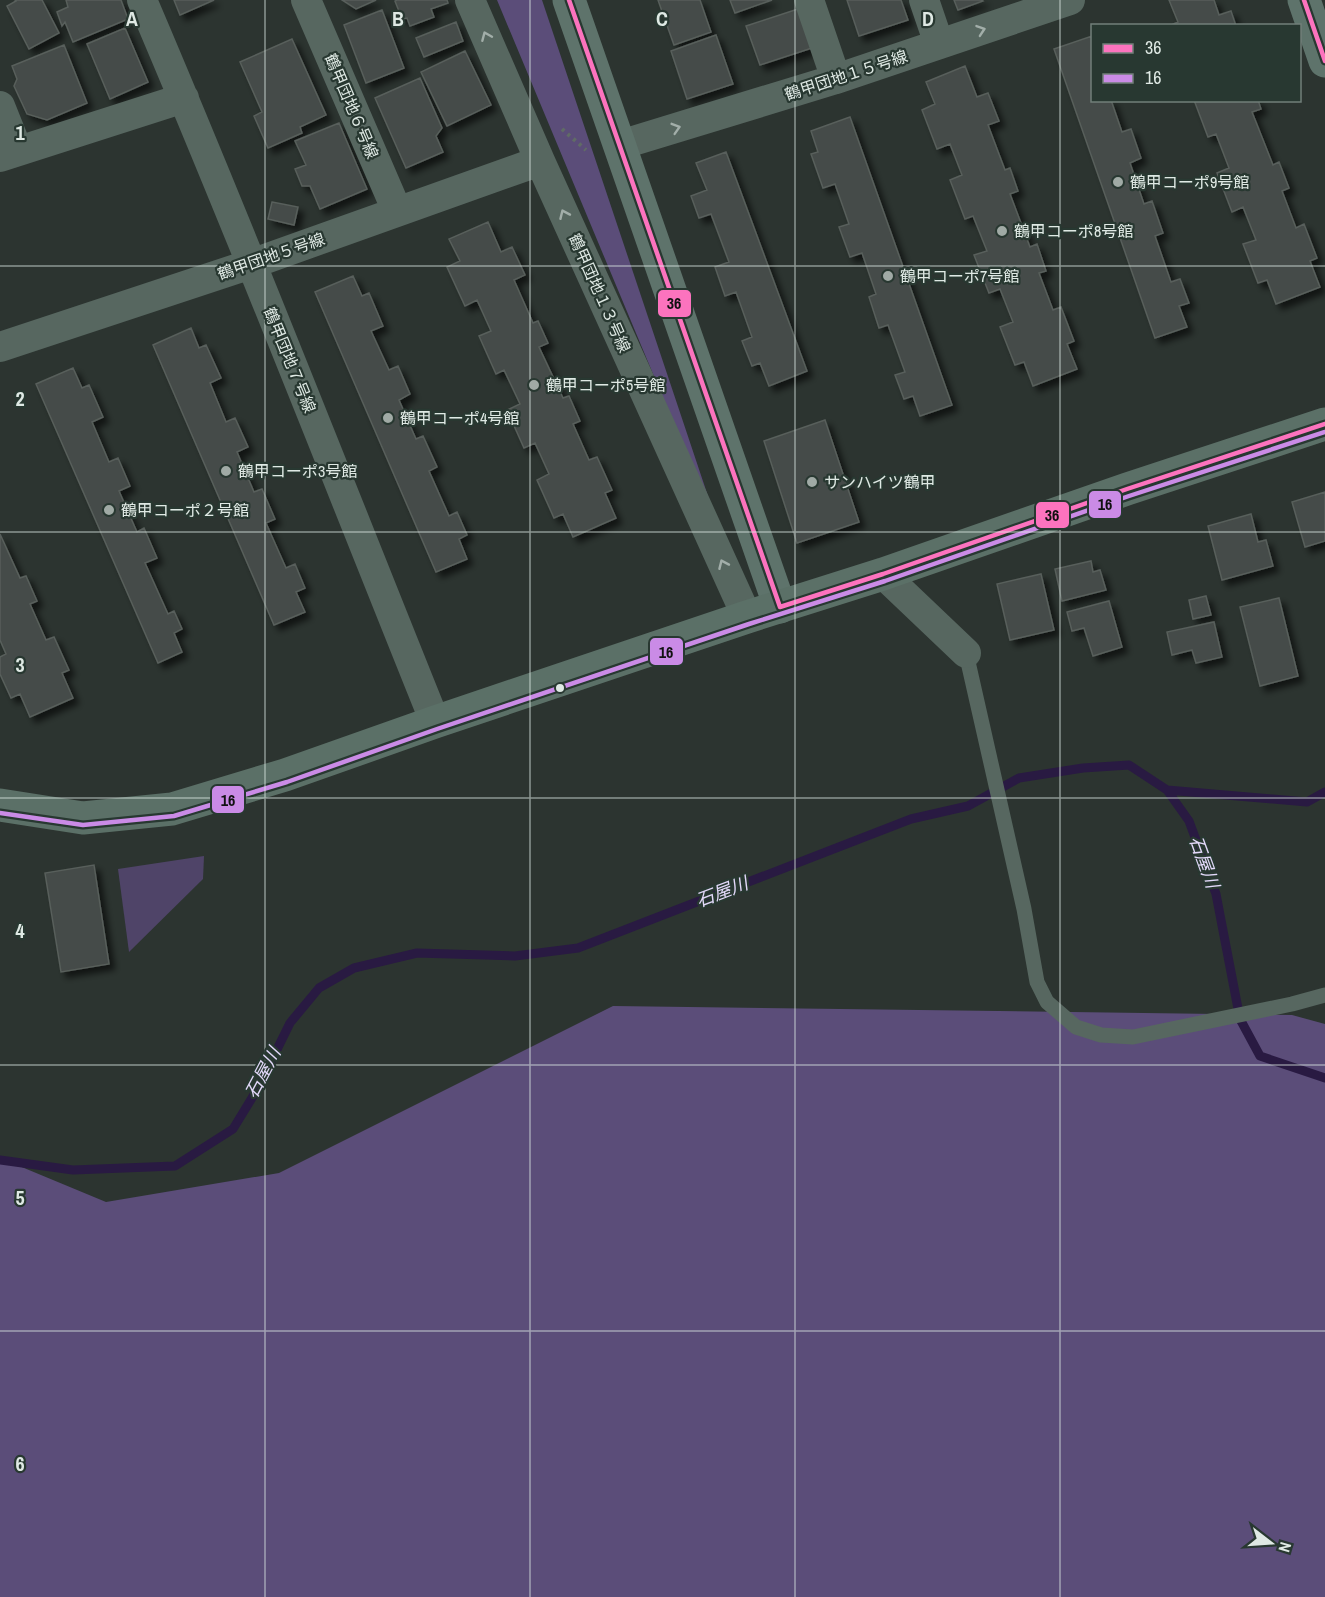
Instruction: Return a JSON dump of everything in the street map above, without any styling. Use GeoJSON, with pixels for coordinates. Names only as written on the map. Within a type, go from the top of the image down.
{"type":"FeatureCollection","features":[{"type":"Feature","properties":{"kind":"main road"},"geometry":{"type":"LineString","coordinates":[[0,805],[83,818],[172,809],[285,775],[435,722],[747,617],[883,574],[1127,489],[1325,424]]}},
{"type":"Feature","properties":{"kind":"street","name":"鶴甲団地７号線"},"geometry":{"type":"LineString","coordinates":[[142,0],[184,98],[435,722]]}},
{"type":"Feature","properties":{"kind":"street","name":"鶴甲団地６号線"},"geometry":{"type":"LineString","coordinates":[[306,0],[397,212]]}},
{"type":"Feature","properties":{"kind":"street","name":"鶴甲団地１３号線"},"geometry":{"type":"LineString","coordinates":[[470,0],[540,161],[747,617]]}},
{"type":"Feature","properties":{"kind":"street"},"geometry":{"type":"LineString","coordinates":[[569,0],[780,607]]}},
{"type":"Feature","properties":{"kind":"street"},"geometry":{"type":"LineString","coordinates":[[809,0],[836,79]]}},
{"type":"Feature","properties":{"kind":"street"},"geometry":{"type":"LineString","coordinates":[[924,0],[939,44]]}},
{"type":"Feature","properties":{"kind":"street"},"geometry":{"type":"LineString","coordinates":[[1304,0],[1325,61]]}},
{"type":"Feature","properties":{"kind":"street","name":"鶴甲団地１５号線"},"geometry":{"type":"LineString","coordinates":[[620,145],[836,79],[1055,2]]}},
{"type":"Feature","properties":{"kind":"street"},"geometry":{"type":"LineString","coordinates":[[0,106],[9,154],[184,98]]}},
{"type":"Feature","properties":{"kind":"street","name":"鶴甲団地５号線"},"geometry":{"type":"LineString","coordinates":[[0,347],[251,264],[540,161]]}},
{"type":"Feature","properties":{"kind":"street"},"geometry":{"type":"LineString","coordinates":[[883,574],[966,653]]}},
{"type":"Feature","properties":{"kind":"lane"},"geometry":{"type":"LineString","coordinates":[[966,653],[1024,909],[1037,981],[1047,1002],[1076,1027],[1101,1035],[1133,1037],[1325,995]]}},
{"type":"Feature","properties":{"kind":"shaded area"},"geometry":{"type":"Polygon","coordinates":[[[497,0],[542,0],[724,544],[497,0]]]}},
{"type":"Feature","properties":{"kind":"shaded area"},"geometry":{"type":"Polygon","coordinates":[[[204,856],[203,879],[129,952],[118,869],[204,856]]]}},
{"type":"Feature","properties":{"kind":"shaded area"},"geometry":{"type":"Polygon","coordinates":[[[613,1006],[1292,1015],[1325,1024],[1325,1597],[0,1597],[0,1158],[106,1202],[279,1173],[613,1006]]]}},
{"type":"Feature","properties":{"kind":"building"},"geometry":{"type":"Polygon","coordinates":[[[15,0],[42,0],[59,33],[29,49],[7,6],[15,0]]]}},
{"type":"Feature","properties":{"kind":"building"},"geometry":{"type":"Polygon","coordinates":[[[66,0],[121,0],[128,19],[73,42],[65,22],[62,26],[57,12],[68,7],[66,0]]]}},
{"type":"Feature","properties":{"kind":"building"},"geometry":{"type":"Polygon","coordinates":[[[174,0],[214,0],[180,15],[174,0]]]}},
{"type":"Feature","properties":{"kind":"building"},"geometry":{"type":"Polygon","coordinates":[[[342,0],[376,0],[356,9],[342,0]]]}},
{"type":"Feature","properties":{"kind":"building"},"geometry":{"type":"Polygon","coordinates":[[[447,0],[448,3],[431,9],[434,17],[410,26],[407,18],[402,19],[395,1],[447,0]]]}},
{"type":"Feature","properties":{"kind":"building"},"geometry":{"type":"Polygon","coordinates":[[[658,0],[700,0],[711,32],[674,45],[658,0]]]}},
{"type":"Feature","properties":{"kind":"building"},"geometry":{"type":"Polygon","coordinates":[[[730,0],[772,0],[735,13],[730,0]]]}},
{"type":"Feature","properties":{"kind":"building"},"geometry":{"type":"Polygon","coordinates":[[[847,0],[901,0],[908,20],[859,36],[847,0]]]}},
{"type":"Feature","properties":{"kind":"building"},"geometry":{"type":"Polygon","coordinates":[[[954,0],[982,0],[983,1],[958,10],[954,0]]]}},
{"type":"Feature","properties":{"kind":"building"},"geometry":{"type":"Polygon","coordinates":[[[1169,0],[1214,0],[1219,15],[1231,11],[1235,24],[1174,24],[1178,22],[1169,0]]]}},
{"type":"Feature","properties":{"kind":"building"},"geometry":{"type":"Polygon","coordinates":[[[798,9],[812,48],[760,65],[746,26],[798,9]]]}},
{"type":"Feature","properties":{"kind":"building"},"geometry":{"type":"Polygon","coordinates":[[[382,10],[404,68],[366,83],[344,25],[382,10]]]}},
{"type":"Feature","properties":{"kind":"building"},"geometry":{"type":"Polygon","coordinates":[[[456,22],[463,41],[424,57],[416,38],[456,22]]]}},
{"type":"Feature","properties":{"kind":"building"},"geometry":{"type":"Polygon","coordinates":[[[125,28],[148,82],[110,99],[87,44],[125,28]]]}},
{"type":"Feature","properties":{"kind":"building"},"geometry":{"type":"Polygon","coordinates":[[[716,35],[733,84],[687,99],[671,51],[716,35]]]}},
{"type":"Feature","properties":{"kind":"building","name":"鶴甲コーポ9号館"},"geometry":{"type":"Polygon","coordinates":[[[1091,36],[1091,102],[1112,102],[1122,132],[1131,129],[1141,158],[1130,163],[1144,204],[1152,201],[1163,233],[1155,236],[1171,282],[1180,279],[1189,303],[1179,306],[1187,327],[1155,338],[1054,49],[1091,36]]]}},
{"type":"Feature","properties":{"kind":"building"},"geometry":{"type":"Polygon","coordinates":[[[292,39],[326,115],[300,127],[302,133],[268,148],[254,116],[262,112],[240,62],[292,39]]]}},
{"type":"Feature","properties":{"kind":"building"},"geometry":{"type":"Polygon","coordinates":[[[64,45],[87,103],[47,120],[27,114],[14,86],[17,79],[12,66],[64,45]]]}},
{"type":"Feature","properties":{"kind":"building"},"geometry":{"type":"Polygon","coordinates":[[[465,51],[491,105],[447,126],[421,72],[465,51]]]}},
{"type":"Feature","properties":{"kind":"building","name":"鶴甲コーポ8号館"},"geometry":{"type":"Polygon","coordinates":[[[965,66],[977,97],[988,93],[999,121],[988,125],[1005,170],[1010,168],[1018,191],[1010,194],[1030,247],[1037,244],[1046,271],[1039,273],[1053,310],[1061,307],[1074,341],[1067,344],[1077,369],[1033,386],[1024,362],[1015,365],[1000,327],[1013,322],[1000,289],[989,293],[974,255],[987,251],[973,216],[965,219],[950,180],[962,175],[950,144],[937,149],[922,110],[935,104],[926,82],[965,66]]]}},
{"type":"Feature","properties":{"kind":"building"},"geometry":{"type":"Polygon","coordinates":[[[420,78],[442,128],[436,136],[443,152],[406,168],[375,98],[420,78]]]}},
{"type":"Feature","properties":{"kind":"building"},"geometry":{"type":"Polygon","coordinates":[[[1195,102],[1259,102],[1261,109],[1252,112],[1273,165],[1279,162],[1289,188],[1282,191],[1296,228],[1304,224],[1317,258],[1310,261],[1320,287],[1276,304],[1267,280],[1258,283],[1243,244],[1256,240],[1243,207],[1232,212],[1217,173],[1229,168],[1216,134],[1208,137],[1195,102]]]}},
{"type":"Feature","properties":{"kind":"building","name":"鶴甲コーポ7号館"},"geometry":{"type":"Polygon","coordinates":[[[850,117],[952,405],[920,416],[913,396],[904,399],[895,375],[905,372],[888,325],[879,328],[869,297],[876,294],[862,253],[850,257],[839,227],[849,224],[835,184],[823,188],[811,154],[818,152],[811,131],[850,117]]]}},
{"type":"Feature","properties":{"kind":"building"},"geometry":{"type":"Polygon","coordinates":[[[339,123],[367,189],[320,209],[310,186],[302,186],[295,169],[306,165],[295,141],[339,123]]]}},
{"type":"Feature","properties":{"kind":"building"},"geometry":{"type":"Polygon","coordinates":[[[726,152],[807,371],[769,386],[760,363],[752,366],[742,341],[752,337],[736,292],[725,296],[715,267],[729,262],[711,214],[699,218],[691,196],[707,190],[696,163],[726,152]]]}},
{"type":"Feature","properties":{"kind":"building"},"geometry":{"type":"Polygon","coordinates":[[[272,202],[298,207],[294,225],[268,219],[272,202]]]}},
{"type":"Feature","properties":{"kind":"building","name":"鶴甲コーポ5号館"},"geometry":{"type":"Polygon","coordinates":[[[488,222],[501,252],[512,247],[525,275],[514,280],[533,323],[538,321],[548,343],[539,347],[563,398],[569,396],[580,421],[573,424],[589,460],[597,457],[612,490],[605,493],[616,518],[573,537],[563,514],[554,518],[537,480],[549,474],[535,443],[524,448],[507,410],[520,404],[504,370],[496,374],[479,336],[491,331],[477,300],[465,306],[447,267],[460,261],[449,239],[488,222]]]}},
{"type":"Feature","properties":{"kind":"building","name":"鶴甲コーポ4号館"},"geometry":{"type":"Polygon","coordinates":[[[353,276],[362,296],[369,293],[383,326],[371,331],[389,370],[398,366],[410,394],[399,400],[416,439],[423,436],[437,467],[429,471],[449,516],[457,512],[467,535],[459,539],[467,559],[436,572],[315,292],[353,276]]]}},
{"type":"Feature","properties":{"kind":"building","name":"鶴甲コーポ3号館"},"geometry":{"type":"Polygon","coordinates":[[[191,328],[199,348],[206,345],[221,378],[210,383],[226,422],[235,418],[248,447],[237,452],[254,492],[262,489],[275,519],[266,523],[286,568],[295,564],[305,588],[296,592],[305,612],[274,625],[153,345],[191,328]]]}},
{"type":"Feature","properties":{"kind":"building","name":"鶴甲コーポ２号館"},"geometry":{"type":"Polygon","coordinates":[[[73,368],[82,388],[89,385],[103,417],[92,422],[109,462],[118,458],[130,486],[119,491],[137,532],[144,528],[157,558],[145,563],[168,614],[174,611],[182,629],[174,633],[182,652],[158,663],[36,384],[73,368]]]}},
{"type":"Feature","properties":{"kind":"building","name":"サンハイツ鶴甲"},"geometry":{"type":"Polygon","coordinates":[[[825,420],[859,522],[797,543],[764,441],[825,420]]]}},
{"type":"Feature","properties":{"kind":"building"},"geometry":{"type":"Polygon","coordinates":[[[1325,492],[1325,541],[1305,547],[1292,502],[1325,492]]]}},
{"type":"Feature","properties":{"kind":"building"},"geometry":{"type":"Polygon","coordinates":[[[1251,514],[1258,542],[1266,540],[1273,566],[1222,580],[1208,526],[1251,514]]]}},
{"type":"Feature","properties":{"kind":"building"},"geometry":{"type":"Polygon","coordinates":[[[0,534],[20,578],[26,576],[37,601],[30,604],[46,640],[54,637],[69,670],[62,673],[73,698],[30,717],[20,694],[11,698],[0,674],[0,657],[6,654],[0,640],[0,534]]]}},
{"type":"Feature","properties":{"kind":"building"},"geometry":{"type":"Polygon","coordinates":[[[1091,561],[1093,572],[1100,570],[1106,590],[1062,601],[1055,569],[1091,561]]]}},
{"type":"Feature","properties":{"kind":"building"},"geometry":{"type":"Polygon","coordinates":[[[1041,574],[1054,630],[1010,640],[997,584],[1041,574]]]}},
{"type":"Feature","properties":{"kind":"building"},"geometry":{"type":"Polygon","coordinates":[[[1206,596],[1211,615],[1193,619],[1189,600],[1206,596]]]}},
{"type":"Feature","properties":{"kind":"building"},"geometry":{"type":"Polygon","coordinates":[[[1279,598],[1298,676],[1260,686],[1240,607],[1279,598]]]}},
{"type":"Feature","properties":{"kind":"building"},"geometry":{"type":"Polygon","coordinates":[[[1109,601],[1122,647],[1093,656],[1084,628],[1072,631],[1067,612],[1109,601]]]}},
{"type":"Feature","properties":{"kind":"building"},"geometry":{"type":"Polygon","coordinates":[[[1214,622],[1222,657],[1196,663],[1192,650],[1172,655],[1167,632],[1214,622]]]}},
{"type":"Feature","properties":{"kind":"building"},"geometry":{"type":"Polygon","coordinates":[[[94,865],[109,964],[61,972],[45,873],[94,865]]]}},
{"type":"Feature","properties":{"kind":"waterway","name":"石屋川"},"geometry":{"type":"LineString","coordinates":[[0,1160],[73,1170],[175,1166],[233,1129],[258,1088],[290,1023],[319,988],[354,968],[417,953],[515,956],[578,948],[911,819],[968,806],[1019,778],[1083,768],[1129,765],[1167,790],[1189,821],[1216,894],[1240,1019],[1260,1056],[1325,1078]]}},
{"type":"Feature","properties":{"kind":"waterway"},"geometry":{"type":"LineString","coordinates":[[1167,790],[1307,802],[1325,792]]}},
{"type":"Feature","properties":{"kind":"transit line","name":"36"},"geometry":{"type":"LineString","coordinates":[[569,0],[780,607]]}},
{"type":"Feature","properties":{"kind":"transit line","name":"36"},"geometry":{"type":"LineString","coordinates":[[1304,0],[1325,61]]}},
{"type":"Feature","properties":{"kind":"transit line","name":"36"},"geometry":{"type":"LineString","coordinates":[[780,607],[1325,424]]}},
{"type":"Feature","properties":{"kind":"transit line","name":"16"},"geometry":{"type":"LineString","coordinates":[[0,813],[83,825],[174,816],[287,782],[437,729],[1325,432]]}},
{"type":"Feature","properties":{"kind":"place","name":"鶴甲コーポ9号館"},"geometry":{"type":"Point","coordinates":[1118,182]}},
{"type":"Feature","properties":{"kind":"place","name":"鶴甲コーポ8号館"},"geometry":{"type":"Point","coordinates":[1002,231]}},
{"type":"Feature","properties":{"kind":"place","name":"鶴甲コーポ7号館"},"geometry":{"type":"Point","coordinates":[888,276]}},
{"type":"Feature","properties":{"kind":"place","name":"鶴甲コーポ5号館"},"geometry":{"type":"Point","coordinates":[534,385]}},
{"type":"Feature","properties":{"kind":"place","name":"鶴甲コーポ4号館"},"geometry":{"type":"Point","coordinates":[388,418]}},
{"type":"Feature","properties":{"kind":"place","name":"鶴甲コーポ3号館"},"geometry":{"type":"Point","coordinates":[226,471]}},
{"type":"Feature","properties":{"kind":"place","name":"サンハイツ鶴甲"},"geometry":{"type":"Point","coordinates":[812,482]}},
{"type":"Feature","properties":{"kind":"place","name":"鶴甲コーポ２号館"},"geometry":{"type":"Point","coordinates":[109,510]}}]}
